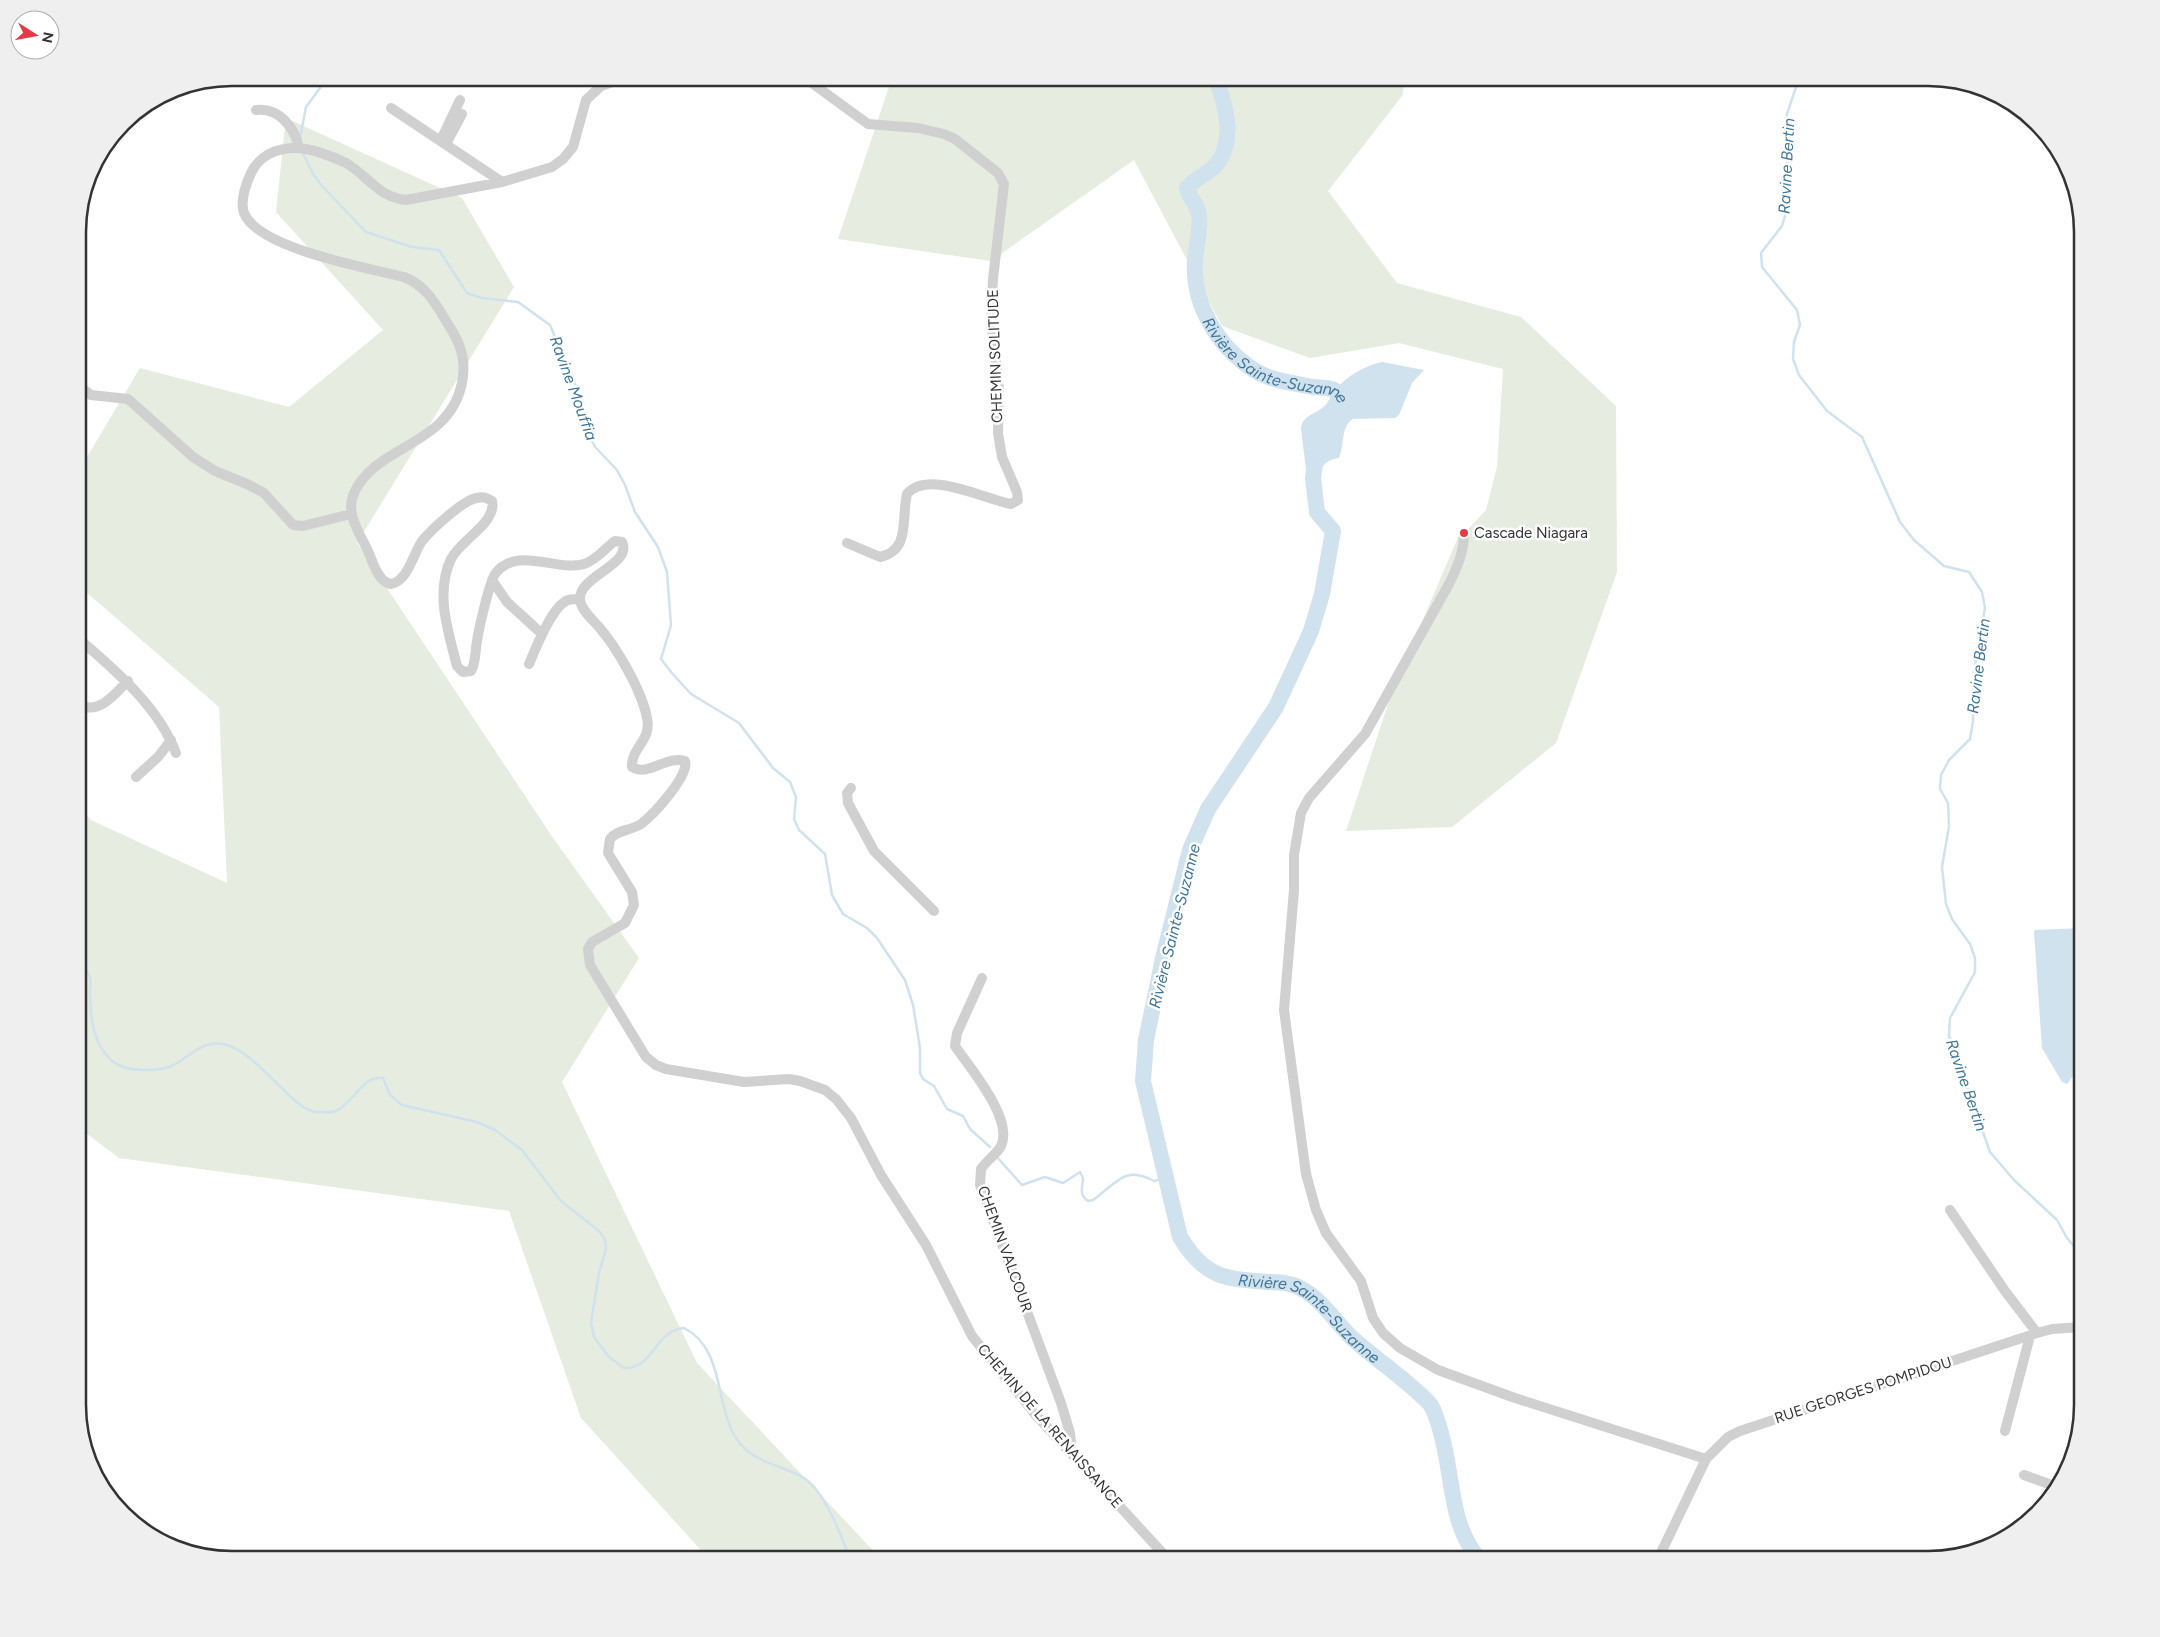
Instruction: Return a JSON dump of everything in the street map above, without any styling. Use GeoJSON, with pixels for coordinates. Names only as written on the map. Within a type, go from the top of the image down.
{"type":"FeatureCollection","features":[{"type":"Feature","properties":{"kind":"street"},"geometry":{"type":"LineString","coordinates":[[529,664],[542,634],[562,605],[568,600],[580,599],[585,586],[620,559],[624,549],[622,542],[615,541],[599,555],[584,563],[575,565],[525,561],[510,564],[496,573],[492,580],[473,666],[471,671],[463,672],[457,666],[443,607],[444,583],[451,559],[464,542],[491,516],[492,501],[482,497],[472,499],[435,527],[422,542],[403,576],[391,584],[383,581],[351,514],[351,500],[362,480],[377,466],[430,432],[445,418],[461,387],[465,371],[463,355],[455,336],[430,295],[417,282],[291,248],[258,228],[247,217],[243,204],[244,194],[256,164],[274,152],[299,148],[346,163],[382,192],[400,200],[418,200],[502,182],[545,169],[563,159],[577,141],[580,118],[586,100],[599,87]]}},
{"type":"Feature","properties":{"kind":"street","name":"CHEMIN SOLITUDE"},"geometry":{"type":"LineString","coordinates":[[817,87],[868,124],[918,128],[944,134],[955,139],[998,173],[1004,184],[990,318],[999,389],[998,433],[1002,456],[1017,492],[1018,500],[1011,504],[1002,503],[954,486],[916,488],[907,494],[902,540],[895,550],[880,557],[847,543]]}},
{"type":"Feature","properties":{"kind":"street"},"geometry":{"type":"LineString","coordinates":[[444,142],[460,100]]}},
{"type":"Feature","properties":{"kind":"street"},"geometry":{"type":"LineString","coordinates":[[391,108],[502,182]]}},
{"type":"Feature","properties":{"kind":"street"},"geometry":{"type":"LineString","coordinates":[[256,110],[263,109],[275,112],[295,133],[299,148]]}},
{"type":"Feature","properties":{"kind":"street"},"geometry":{"type":"LineString","coordinates":[[444,142],[462,114]]}},
{"type":"Feature","properties":{"kind":"street"},"geometry":{"type":"LineString","coordinates":[[87,392],[90,395],[128,399],[193,457],[215,471],[247,484],[264,494],[294,525],[303,526],[351,514]]}},
{"type":"Feature","properties":{"kind":"street"},"geometry":{"type":"LineString","coordinates":[[1464,534],[1458,566],[1365,734],[1309,798],[1301,813],[1294,855],[1294,890],[1284,1010],[1306,1174],[1316,1210],[1326,1233],[1360,1281],[1373,1318],[1383,1333],[1400,1348],[1446,1373],[1515,1398],[1706,1459]]}},
{"type":"Feature","properties":{"kind":"street"},"geometry":{"type":"LineString","coordinates":[[492,580],[507,602],[542,634]]}},
{"type":"Feature","properties":{"kind":"street","name":"CHEMIN DE LA RENAISSANCE"},"geometry":{"type":"LineString","coordinates":[[580,599],[581,605],[615,645],[644,707],[648,731],[636,753],[632,767],[644,770],[673,759],[682,760],[686,763],[678,783],[642,824],[617,833],[610,839],[608,854],[632,892],[634,905],[625,923],[592,942],[588,948],[590,965],[639,1048],[656,1065],[666,1069],[744,1082],[789,1079],[825,1090],[836,1099],[851,1118],[881,1175],[926,1245],[972,1336],[1012,1388],[1160,1551]]}},
{"type":"Feature","properties":{"kind":"street"},"geometry":{"type":"LineString","coordinates":[[87,646],[128,681],[171,740],[176,753]]}},
{"type":"Feature","properties":{"kind":"street"},"geometry":{"type":"LineString","coordinates":[[87,707],[92,708],[107,702],[128,681]]}},
{"type":"Feature","properties":{"kind":"street"},"geometry":{"type":"LineString","coordinates":[[136,777],[158,757],[171,740]]}},
{"type":"Feature","properties":{"kind":"street"},"geometry":{"type":"LineString","coordinates":[[851,788],[847,793],[848,803],[874,850],[934,911]]}},
{"type":"Feature","properties":{"kind":"street","name":"CHEMIN VALCOUR"},"geometry":{"type":"LineString","coordinates":[[982,978],[955,1038],[955,1046],[992,1100],[1005,1131],[1001,1147],[985,1162],[979,1176],[1061,1403],[1070,1433],[1072,1453]]}},
{"type":"Feature","properties":{"kind":"street"},"geometry":{"type":"LineString","coordinates":[[1950,1210],[2033,1334],[2005,1431]]}},
{"type":"Feature","properties":{"kind":"street","name":"RUE GEORGES POMPIDOU"},"geometry":{"type":"LineString","coordinates":[[1662,1551],[1706,1459],[1728,1437],[1740,1431],[2033,1334],[2052,1329],[2074,1328]]}},
{"type":"Feature","properties":{"kind":"street"},"geometry":{"type":"LineString","coordinates":[[2024,1475],[2049,1484]]}},
{"type":"Feature","properties":{"kind":"shaded area"},"geometry":{"type":"Polygon","coordinates":[[[1404,86],[1402,96],[1328,191],[1397,283],[1521,317],[1616,406],[1617,572],[1556,743],[1452,827],[1346,831],[1392,692],[1459,535],[1464,534],[1486,510],[1497,467],[1503,369],[1399,343],[1310,358],[1222,326],[1134,160],[991,261],[838,239],[889,87],[1404,86]]]}},
{"type":"Feature","properties":{"kind":"shaded area"},"geometry":{"type":"Polygon","coordinates":[[[286,118],[462,198],[514,287],[357,543],[551,835],[639,958],[562,1082],[697,1363],[873,1551],[702,1551],[581,1418],[509,1211],[119,1158],[87,1134],[87,815],[91,820],[227,883],[219,707],[87,593],[87,457],[140,368],[289,407],[383,330],[276,212],[286,118]]]}},
{"type":"Feature","properties":{"kind":"water"},"geometry":{"type":"Polygon","coordinates":[[[1382,362],[1424,370],[1412,383],[1399,415],[1395,418],[1353,419],[1349,422],[1344,431],[1339,458],[1329,461],[1322,467],[1316,486],[1308,486],[1301,429],[1303,421],[1328,402],[1340,384],[1363,368],[1382,362]]]}},
{"type":"Feature","properties":{"kind":"water"},"geometry":{"type":"Polygon","coordinates":[[[2074,928],[2074,1075],[2067,1084],[2062,1082],[2042,1048],[2035,930],[2074,928]]]}},
{"type":"Feature","properties":{"kind":"waterway","name":"Rivière Sainte-Suzanne"},"geometry":{"type":"LineString","coordinates":[[1219,86],[1227,121],[1226,144],[1223,154],[1217,164],[1187,188],[1199,215],[1195,277],[1203,308],[1219,337],[1229,349],[1254,370],[1268,377],[1283,381],[1334,390],[1341,396],[1345,407]]}},
{"type":"Feature","properties":{"kind":"waterway","name":"Ravine Bertin"},"geometry":{"type":"LineString","coordinates":[[1796,86],[1787,114],[1787,209],[1782,226],[1761,253],[1762,267],[1797,310],[1800,325],[1794,342],[1793,359],[1799,375],[1827,411],[1862,437],[1900,522],[1914,540],[1944,566],[1969,572],[1982,592],[1985,608],[1974,671],[1973,721],[1970,739],[1949,760],[1941,775],[1940,789],[1948,803],[1949,826],[1942,867],[1946,904],[1952,919],[1970,944],[1975,958],[1975,972],[1950,1018],[1949,1036],[1990,1152],[2014,1180],[2057,1220],[2074,1246]]}},
{"type":"Feature","properties":{"kind":"waterway","name":"Ravine Mouffia"},"geometry":{"type":"LineString","coordinates":[[300,138],[306,107],[320,87]]}},
{"type":"Feature","properties":{"kind":"waterway","name":"Ravine Mouffia"},"geometry":{"type":"LineString","coordinates":[[302,151],[313,174],[322,186],[366,232],[412,247],[439,250],[467,293],[482,298],[518,302],[550,325],[583,403],[588,433],[595,447],[617,470],[635,512],[658,547],[667,572],[671,625],[661,659],[691,694],[739,723],[773,768],[790,782],[796,797],[794,819],[799,830],[825,854],[832,895],[843,914],[867,928],[877,938],[905,980],[913,1005],[920,1048],[920,1073],[923,1079],[934,1086],[947,1109],[963,1116],[970,1129],[990,1147]]}},
{"type":"Feature","properties":{"kind":"waterway","name":"Rivière Sainte-Suzanne"},"geometry":{"type":"LineString","coordinates":[[1315,465],[1313,478],[1317,512],[1333,531],[1322,594],[1311,631],[1276,707],[1208,809],[1190,850],[1164,954],[1146,1040],[1143,1081],[1180,1237],[1189,1251],[1198,1261],[1217,1274],[1253,1281],[1290,1284],[1298,1287],[1322,1305],[1351,1337],[1429,1403],[1435,1413],[1443,1440],[1456,1512],[1461,1528],[1474,1551]]}},
{"type":"Feature","properties":{"kind":"waterway"},"geometry":{"type":"LineString","coordinates":[[87,973],[90,978],[91,1012],[96,1038],[111,1060],[122,1067],[139,1070],[163,1069],[176,1064],[208,1044],[223,1044],[249,1057],[307,1109],[317,1112],[336,1111],[369,1081],[383,1078],[390,1095],[402,1105],[477,1122],[495,1130],[522,1150],[561,1201],[599,1231],[605,1239],[606,1249],[599,1273],[591,1323],[594,1337],[609,1357],[624,1368],[634,1367],[649,1356],[660,1342],[674,1330],[684,1328],[697,1338],[707,1350],[713,1364],[725,1412],[738,1441],[760,1459],[796,1474],[811,1484],[819,1493],[832,1515],[847,1551]]}},
{"type":"Feature","properties":{"kind":"waterway","name":"Ravine Mouffia"},"geometry":{"type":"LineString","coordinates":[[996,1156],[1022,1185],[1045,1177],[1063,1183],[1080,1172],[1083,1178],[1082,1193],[1088,1201],[1093,1200],[1115,1182],[1128,1175],[1144,1177],[1154,1181],[1165,1178]]}},
{"type":"Feature","properties":{"kind":"place","name":"Cascade Niagara"},"geometry":{"type":"Point","coordinates":[1464,533]}}]}
